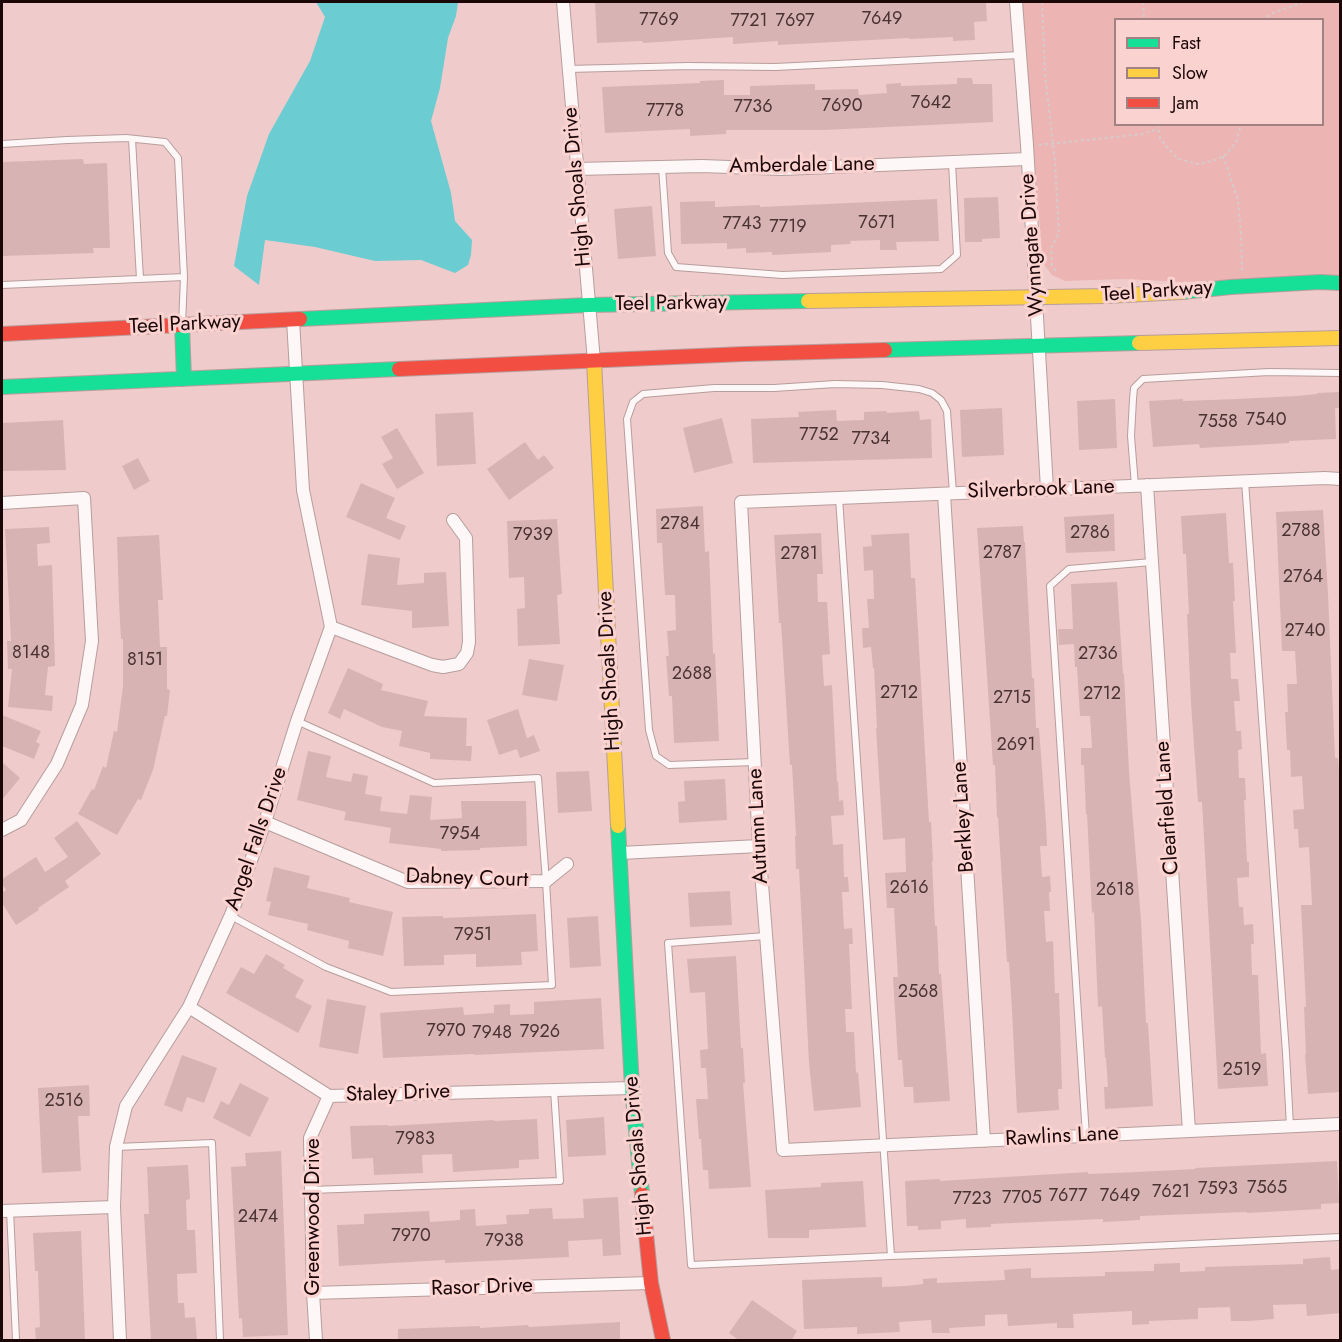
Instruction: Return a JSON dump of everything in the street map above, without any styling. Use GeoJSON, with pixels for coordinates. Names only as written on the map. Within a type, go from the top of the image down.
{"type":"FeatureCollection","features":[{"type":"Feature","properties":{"kind":"main road","name":"Teel Parkway"},"geometry":{"type":"LineString","coordinates":[[2,334],[588,305],[1106,296],[1320,282],[1341,283]]}},
{"type":"Feature","properties":{"kind":"main road"},"geometry":{"type":"LineString","coordinates":[[182,325],[183,379]]}},
{"type":"Feature","properties":{"kind":"main road"},"geometry":{"type":"LineString","coordinates":[[2,387],[744,354],[1341,338]]}},
{"type":"Feature","properties":{"kind":"main road","name":"High Shoals Drive"},"geometry":{"type":"LineString","coordinates":[[594,361],[632,1088],[651,1283],[663,1341]]}},
{"type":"Feature","properties":{"kind":"street","name":"High Shoals Drive"},"geometry":{"type":"LineString","coordinates":[[563,2],[594,361]]}},
{"type":"Feature","properties":{"kind":"street","name":"Wynngate Drive"},"geometry":{"type":"LineString","coordinates":[[1016,2],[1047,489]]}},
{"type":"Feature","properties":{"kind":"street","name":"Amberdale Lane"},"geometry":{"type":"LineString","coordinates":[[577,169],[702,166],[782,169],[1027,159]]}},
{"type":"Feature","properties":{"kind":"street"},"geometry":{"type":"LineString","coordinates":[[293,320],[303,490],[331,627],[432,665],[443,667],[459,664],[467,653],[469,642],[466,538],[453,520]]}},
{"type":"Feature","properties":{"kind":"street","name":"Silverbrook Lane"},"geometry":{"type":"LineString","coordinates":[[741,502],[1341,479]]}},
{"type":"Feature","properties":{"kind":"street","name":"Clearfield Lane"},"geometry":{"type":"LineString","coordinates":[[1141,486],[1152,562],[1189,1131]]}},
{"type":"Feature","properties":{"kind":"street","name":"Berkley Lane"},"geometry":{"type":"LineString","coordinates":[[949,494],[984,1140]]}},
{"type":"Feature","properties":{"kind":"street"},"geometry":{"type":"LineString","coordinates":[[2,503],[84,498],[92,641],[82,705],[57,764],[21,820],[2,830]]}},
{"type":"Feature","properties":{"kind":"street","name":"Autumn Lane"},"geometry":{"type":"LineString","coordinates":[[741,502],[759,846],[783,1150]]}},
{"type":"Feature","properties":{"kind":"street","name":"Angel Falls Drive"},"geometry":{"type":"LineString","coordinates":[[120,1341],[114,1207],[116,1147],[126,1107],[189,1007],[231,915],[331,627]]}},
{"type":"Feature","properties":{"kind":"street","name":"Dabney Court"},"geometry":{"type":"LineString","coordinates":[[265,822],[408,882],[546,881],[567,864]]}},
{"type":"Feature","properties":{"kind":"street"},"geometry":{"type":"LineString","coordinates":[[620,853],[759,846]]}},
{"type":"Feature","properties":{"kind":"street","name":"Staley Drive"},"geometry":{"type":"LineString","coordinates":[[189,1007],[329,1096],[632,1088]]}},
{"type":"Feature","properties":{"kind":"street","name":"Greenwood Drive"},"geometry":{"type":"LineString","coordinates":[[316,1341],[310,1138],[329,1096]]}},
{"type":"Feature","properties":{"kind":"street","name":"Rawlins Lane"},"geometry":{"type":"LineString","coordinates":[[783,1150],[1341,1124]]}},
{"type":"Feature","properties":{"kind":"street"},"geometry":{"type":"LineString","coordinates":[[6,1210],[114,1207]]}},
{"type":"Feature","properties":{"kind":"street","name":"Rasor Drive"},"geometry":{"type":"LineString","coordinates":[[314,1293],[651,1283]]}},
{"type":"Feature","properties":{"kind":"lane"},"geometry":{"type":"LineString","coordinates":[[568,69],[688,66],[775,67],[1020,54]]}},
{"type":"Feature","properties":{"kind":"lane"},"geometry":{"type":"LineString","coordinates":[[2,144],[132,139],[165,142],[178,158],[184,277],[182,325]]}},
{"type":"Feature","properties":{"kind":"lane"},"geometry":{"type":"LineString","coordinates":[[132,139],[140,279]]}},
{"type":"Feature","properties":{"kind":"lane"},"geometry":{"type":"LineString","coordinates":[[662,167],[668,253],[676,267],[782,276],[941,269],[957,255],[952,162]]}},
{"type":"Feature","properties":{"kind":"lane"},"geometry":{"type":"LineString","coordinates":[[2,285],[184,277]]}},
{"type":"Feature","properties":{"kind":"lane"},"geometry":{"type":"LineString","coordinates":[[1141,486],[1131,436],[1134,388],[1143,379],[1257,373],[1341,373]]}},
{"type":"Feature","properties":{"kind":"lane"},"geometry":{"type":"LineString","coordinates":[[755,762],[669,765],[656,756],[649,730],[627,431],[627,419],[633,402],[643,394],[714,388],[774,388],[835,384],[920,389],[932,393],[941,400],[947,411],[949,494]]}},
{"type":"Feature","properties":{"kind":"lane"},"geometry":{"type":"LineString","coordinates":[[1245,481],[1286,1041],[1290,1126]]}},
{"type":"Feature","properties":{"kind":"lane"},"geometry":{"type":"LineString","coordinates":[[839,498],[891,1256]]}},
{"type":"Feature","properties":{"kind":"lane"},"geometry":{"type":"LineString","coordinates":[[1086,1136],[1050,586],[1069,569],[1152,562]]}},
{"type":"Feature","properties":{"kind":"lane"},"geometry":{"type":"LineString","coordinates":[[231,915],[326,967],[391,992],[552,985],[538,778],[434,783],[297,721]]}},
{"type":"Feature","properties":{"kind":"lane"},"geometry":{"type":"LineString","coordinates":[[766,936],[668,943],[691,1265],[1341,1238]]}},
{"type":"Feature","properties":{"kind":"lane"},"geometry":{"type":"LineString","coordinates":[[311,1190],[560,1181],[554,1090]]}},
{"type":"Feature","properties":{"kind":"lane"},"geometry":{"type":"LineString","coordinates":[[116,1147],[212,1143],[220,1341]]}},
{"type":"Feature","properties":{"kind":"lane"},"geometry":{"type":"LineString","coordinates":[[6,1210],[16,1341]]}},
{"type":"Feature","properties":{"kind":"path"},"geometry":{"type":"LineString","coordinates":[[1042,2],[1045,75],[1053,144],[1059,234],[1052,248],[1052,266],[1056,271]]}},
{"type":"Feature","properties":{"kind":"path"},"geometry":{"type":"LineString","coordinates":[[1143,2],[1144,18]]}},
{"type":"Feature","properties":{"kind":"path"},"geometry":{"type":"LineString","coordinates":[[1265,18],[1275,12],[1304,2]]}},
{"type":"Feature","properties":{"kind":"path"},"geometry":{"type":"LineString","coordinates":[[1040,145],[1143,134],[1158,127],[1160,138],[1172,153],[1179,159],[1198,164],[1223,156],[1232,148],[1241,126]]}},
{"type":"Feature","properties":{"kind":"path"},"geometry":{"type":"LineString","coordinates":[[1223,156],[1238,200],[1242,275]]}},
{"type":"Feature","properties":{"kind":"shaded area"},"geometry":{"type":"Polygon","coordinates":[[[1020,2],[1340,2],[1340,277],[1182,282],[1125,279],[1065,281],[1052,275],[1043,263],[1020,2]]]}},
{"type":"Feature","properties":{"kind":"water"},"geometry":{"type":"Polygon","coordinates":[[[316,2],[458,2],[431,121],[451,193],[455,221],[472,240],[468,265],[455,273],[421,260],[375,261],[315,247],[265,240],[259,285],[234,266],[247,196],[269,134],[310,61],[325,17],[316,2]]]}},
{"type":"Feature","properties":{"kind":"building"},"geometry":{"type":"Polygon","coordinates":[[[986,2],[987,21],[974,22],[975,40],[953,41],[953,37],[909,38],[778,45],[778,41],[733,44],[733,37],[643,43],[642,41],[597,43],[595,3],[986,2]]]}},
{"type":"Feature","properties":{"kind":"building"},"geometry":{"type":"Polygon","coordinates":[[[957,78],[972,78],[973,84],[992,84],[993,122],[824,130],[726,130],[726,134],[690,136],[690,129],[605,133],[602,87],[724,80],[724,95],[750,95],[750,86],[815,84],[815,90],[858,89],[859,95],[887,93],[886,84],[901,83],[901,86],[957,84],[957,78]]]}},
{"type":"Feature","properties":{"kind":"building"},"geometry":{"type":"Polygon","coordinates":[[[83,159],[84,164],[107,163],[110,248],[93,248],[94,253],[2,256],[2,162],[83,159]]]}},
{"type":"Feature","properties":{"kind":"building"},"geometry":{"type":"Polygon","coordinates":[[[998,197],[1000,238],[982,239],[982,242],[965,242],[964,198],[998,197]]]}},
{"type":"Feature","properties":{"kind":"building"},"geometry":{"type":"Polygon","coordinates":[[[937,199],[939,241],[896,242],[897,250],[880,250],[880,240],[850,241],[851,244],[831,245],[831,252],[772,255],[772,252],[746,253],[746,248],[727,249],[727,243],[681,244],[680,202],[715,201],[715,207],[760,205],[760,207],[937,199]]]}},
{"type":"Feature","properties":{"kind":"building"},"geometry":{"type":"Polygon","coordinates":[[[652,206],[656,256],[618,259],[614,209],[652,206]]]}},
{"type":"Feature","properties":{"kind":"building"},"geometry":{"type":"Polygon","coordinates":[[[1340,392],[1340,408],[1335,408],[1336,439],[1200,448],[1199,444],[1153,447],[1149,401],[1237,399],[1340,392]]]}},
{"type":"Feature","properties":{"kind":"building"},"geometry":{"type":"Polygon","coordinates":[[[1115,399],[1117,448],[1079,450],[1077,401],[1115,399]]]}},
{"type":"Feature","properties":{"kind":"building"},"geometry":{"type":"Polygon","coordinates":[[[1002,408],[1004,455],[962,457],[960,410],[1002,408]]]}},
{"type":"Feature","properties":{"kind":"building"},"geometry":{"type":"Polygon","coordinates":[[[836,410],[837,421],[864,420],[864,412],[919,411],[920,420],[931,419],[932,458],[753,463],[751,419],[799,417],[798,412],[836,410]]]}},
{"type":"Feature","properties":{"kind":"building"},"geometry":{"type":"Polygon","coordinates":[[[473,412],[476,464],[437,466],[435,414],[473,412]]]}},
{"type":"Feature","properties":{"kind":"building"},"geometry":{"type":"Polygon","coordinates":[[[722,418],[733,463],[694,473],[683,428],[722,418]]]}},
{"type":"Feature","properties":{"kind":"building"},"geometry":{"type":"Polygon","coordinates":[[[63,420],[66,470],[2,471],[2,423],[63,420]]]}},
{"type":"Feature","properties":{"kind":"building"},"geometry":{"type":"Polygon","coordinates":[[[397,428],[424,473],[397,489],[382,464],[393,458],[381,437],[397,428]]]}},
{"type":"Feature","properties":{"kind":"building"},"geometry":{"type":"Polygon","coordinates":[[[525,442],[538,460],[544,455],[554,468],[509,500],[487,469],[525,442]]]}},
{"type":"Feature","properties":{"kind":"building"},"geometry":{"type":"Polygon","coordinates":[[[138,458],[150,481],[134,490],[122,466],[138,458]]]}},
{"type":"Feature","properties":{"kind":"building"},"geometry":{"type":"Polygon","coordinates":[[[361,483],[395,498],[386,518],[406,526],[400,540],[346,517],[361,483]]]}},
{"type":"Feature","properties":{"kind":"building"},"geometry":{"type":"Polygon","coordinates":[[[703,506],[705,552],[709,551],[719,741],[674,743],[672,696],[669,696],[666,656],[669,656],[667,631],[676,630],[675,595],[665,595],[662,543],[657,543],[656,509],[703,506]]]}},
{"type":"Feature","properties":{"kind":"building"},"geometry":{"type":"Polygon","coordinates":[[[1323,510],[1335,758],[1338,758],[1341,798],[1341,1092],[1308,1094],[1301,905],[1312,905],[1309,847],[1299,848],[1298,829],[1294,829],[1293,810],[1304,809],[1302,776],[1291,777],[1285,712],[1288,712],[1287,684],[1297,684],[1295,651],[1282,651],[1276,512],[1323,510]]]}},
{"type":"Feature","properties":{"kind":"building"},"geometry":{"type":"Polygon","coordinates":[[[1226,513],[1229,563],[1233,563],[1235,601],[1233,601],[1236,653],[1230,653],[1231,679],[1238,679],[1240,701],[1234,701],[1236,731],[1241,731],[1242,749],[1238,750],[1239,778],[1245,778],[1246,800],[1244,800],[1247,862],[1249,862],[1249,877],[1237,878],[1239,907],[1243,907],[1244,925],[1253,924],[1252,975],[1258,975],[1261,1054],[1266,1053],[1268,1086],[1218,1089],[1202,802],[1198,802],[1191,703],[1186,554],[1183,554],[1181,516],[1226,513]]]}},
{"type":"Feature","properties":{"kind":"building"},"geometry":{"type":"Polygon","coordinates":[[[1114,514],[1115,551],[1066,553],[1064,517],[1114,514]]]}},
{"type":"Feature","properties":{"kind":"building"},"geometry":{"type":"Polygon","coordinates":[[[557,519],[562,594],[557,595],[560,644],[518,646],[517,609],[525,608],[524,577],[509,578],[507,521],[557,519]]]}},
{"type":"Feature","properties":{"kind":"building"},"geometry":{"type":"Polygon","coordinates":[[[1023,526],[1032,678],[1034,678],[1036,728],[1039,728],[1046,823],[1047,846],[1040,846],[1042,877],[1050,876],[1051,892],[1049,892],[1050,911],[1044,911],[1046,942],[1053,941],[1055,993],[1059,993],[1062,1089],[1058,1089],[1059,1110],[1017,1113],[1009,962],[1007,962],[977,528],[1023,526]]]}},
{"type":"Feature","properties":{"kind":"building"},"geometry":{"type":"Polygon","coordinates":[[[49,527],[50,543],[37,544],[38,566],[52,565],[55,666],[48,667],[45,695],[53,696],[52,711],[8,707],[12,669],[8,669],[7,641],[11,641],[5,529],[49,527]]]}},
{"type":"Feature","properties":{"kind":"building"},"geometry":{"type":"Polygon","coordinates":[[[821,533],[823,574],[817,574],[818,602],[827,602],[830,654],[822,655],[824,686],[832,685],[837,782],[839,801],[843,800],[844,815],[831,816],[833,845],[843,844],[844,877],[848,877],[849,892],[842,892],[844,929],[852,928],[853,944],[849,944],[852,1009],[845,1009],[846,1032],[854,1032],[856,1073],[858,1072],[861,1107],[814,1111],[809,1063],[799,869],[796,869],[792,765],[790,765],[774,535],[821,533]]]}},
{"type":"Feature","properties":{"kind":"building"},"geometry":{"type":"Polygon","coordinates":[[[909,533],[911,578],[915,578],[929,822],[931,822],[935,926],[937,926],[950,1101],[914,1103],[913,1087],[904,1087],[902,1060],[898,1060],[893,977],[898,977],[894,908],[887,908],[885,873],[906,872],[905,838],[883,840],[874,668],[871,647],[863,648],[862,628],[869,628],[867,599],[874,599],[873,570],[864,571],[863,547],[872,546],[871,535],[909,533]]]}},
{"type":"Feature","properties":{"kind":"building"},"geometry":{"type":"Polygon","coordinates":[[[159,535],[163,600],[158,600],[160,647],[167,647],[167,689],[170,690],[167,716],[165,716],[153,770],[141,800],[138,799],[117,835],[78,814],[92,789],[94,790],[103,766],[106,768],[114,731],[117,732],[123,686],[123,639],[121,639],[117,537],[159,535]]]}},
{"type":"Feature","properties":{"kind":"building"},"geometry":{"type":"Polygon","coordinates":[[[368,554],[400,558],[397,585],[424,583],[424,573],[446,572],[449,626],[412,628],[412,611],[361,605],[368,554]]]}},
{"type":"Feature","properties":{"kind":"building"},"geometry":{"type":"Polygon","coordinates":[[[1117,582],[1153,1106],[1105,1109],[1104,1087],[1108,1087],[1106,1058],[1102,1006],[1098,1007],[1084,765],[1081,765],[1081,748],[1092,748],[1090,716],[1080,716],[1074,644],[1059,645],[1058,629],[1073,629],[1071,584],[1117,582]]]}},
{"type":"Feature","properties":{"kind":"building"},"geometry":{"type":"Polygon","coordinates":[[[529,659],[564,665],[557,701],[522,695],[529,659]]]}},
{"type":"Feature","properties":{"kind":"building"},"geometry":{"type":"Polygon","coordinates":[[[348,668],[383,684],[381,690],[428,701],[424,716],[467,718],[466,746],[472,746],[471,761],[430,759],[430,753],[399,746],[402,731],[382,727],[344,709],[340,719],[328,713],[348,668]]]}},
{"type":"Feature","properties":{"kind":"building"},"geometry":{"type":"Polygon","coordinates":[[[518,709],[527,738],[534,735],[540,751],[520,758],[517,749],[499,755],[487,720],[518,709]]]}},
{"type":"Feature","properties":{"kind":"building"},"geometry":{"type":"Polygon","coordinates":[[[2,715],[41,731],[36,742],[40,744],[34,759],[2,746],[2,715]]]}},
{"type":"Feature","properties":{"kind":"building"},"geometry":{"type":"Polygon","coordinates":[[[308,751],[331,756],[326,777],[351,782],[353,773],[368,776],[365,794],[382,797],[380,811],[407,814],[410,795],[432,797],[430,820],[462,818],[461,801],[526,801],[527,846],[441,851],[441,849],[389,843],[391,828],[344,820],[346,812],[297,800],[308,751]]]}},
{"type":"Feature","properties":{"kind":"building"},"geometry":{"type":"Polygon","coordinates":[[[2,762],[20,778],[2,800],[2,762]]]}},
{"type":"Feature","properties":{"kind":"building"},"geometry":{"type":"Polygon","coordinates":[[[589,771],[592,811],[558,813],[556,772],[589,771]]]}},
{"type":"Feature","properties":{"kind":"building"},"geometry":{"type":"Polygon","coordinates":[[[725,779],[727,820],[679,823],[678,802],[685,801],[684,781],[725,779]]]}},
{"type":"Feature","properties":{"kind":"building"},"geometry":{"type":"Polygon","coordinates":[[[77,821],[101,854],[65,881],[69,887],[16,925],[2,903],[2,893],[6,890],[2,879],[36,857],[45,872],[68,857],[54,838],[77,821]]]}},
{"type":"Feature","properties":{"kind":"building"},"geometry":{"type":"Polygon","coordinates":[[[274,867],[310,876],[307,888],[350,898],[349,902],[393,912],[383,956],[348,948],[349,941],[307,930],[308,924],[268,915],[271,902],[266,901],[274,867]]]}},
{"type":"Feature","properties":{"kind":"building"},"geometry":{"type":"Polygon","coordinates":[[[730,891],[732,925],[690,927],[688,893],[730,891]]]}},
{"type":"Feature","properties":{"kind":"building"},"geometry":{"type":"Polygon","coordinates":[[[536,914],[538,951],[521,952],[522,965],[476,967],[476,954],[444,955],[444,965],[404,966],[402,917],[443,916],[443,918],[536,914]]]}},
{"type":"Feature","properties":{"kind":"building"},"geometry":{"type":"Polygon","coordinates":[[[598,916],[601,966],[570,968],[567,918],[598,916]]]}},
{"type":"Feature","properties":{"kind":"building"},"geometry":{"type":"Polygon","coordinates":[[[266,954],[285,965],[283,968],[304,980],[295,997],[312,1006],[298,1033],[226,993],[241,967],[254,974],[266,954]]]}},
{"type":"Feature","properties":{"kind":"building"},"geometry":{"type":"Polygon","coordinates":[[[736,956],[751,1187],[709,1189],[708,1170],[703,1170],[696,1099],[708,1099],[706,1068],[701,1068],[700,1050],[708,1049],[705,992],[690,993],[687,959],[736,956]]]}},
{"type":"Feature","properties":{"kind":"building"},"geometry":{"type":"Polygon","coordinates":[[[601,998],[604,1049],[383,1058],[380,1013],[463,1007],[464,1015],[494,1013],[494,1005],[510,1004],[510,1015],[534,1014],[534,1002],[601,998]]]}},
{"type":"Feature","properties":{"kind":"building"},"geometry":{"type":"Polygon","coordinates":[[[327,999],[366,1006],[358,1054],[319,1047],[327,999]]]}},
{"type":"Feature","properties":{"kind":"building"},"geometry":{"type":"Polygon","coordinates":[[[182,1055],[217,1068],[204,1103],[187,1097],[182,1112],[164,1105],[182,1055]]]}},
{"type":"Feature","properties":{"kind":"building"},"geometry":{"type":"Polygon","coordinates":[[[240,1083],[269,1098],[250,1137],[213,1118],[221,1101],[229,1105],[240,1083]]]}},
{"type":"Feature","properties":{"kind":"building"},"geometry":{"type":"Polygon","coordinates":[[[89,1085],[90,1116],[78,1116],[81,1171],[42,1173],[38,1088],[89,1085]]]}},
{"type":"Feature","properties":{"kind":"building"},"geometry":{"type":"Polygon","coordinates":[[[604,1117],[606,1155],[568,1157],[566,1120],[604,1117]]]}},
{"type":"Feature","properties":{"kind":"building"},"geometry":{"type":"Polygon","coordinates":[[[537,1119],[539,1159],[519,1160],[519,1168],[453,1172],[452,1154],[422,1155],[423,1173],[374,1175],[373,1158],[352,1159],[350,1126],[537,1119]]]}},
{"type":"Feature","properties":{"kind":"building"},"geometry":{"type":"Polygon","coordinates":[[[281,1151],[288,1335],[243,1337],[242,1318],[239,1319],[231,1167],[246,1166],[245,1153],[281,1151]]]}},
{"type":"Feature","properties":{"kind":"building"},"geometry":{"type":"Polygon","coordinates":[[[1337,1161],[1339,1203],[1321,1204],[1321,1209],[1140,1216],[1140,1220],[1103,1222],[1103,1219],[991,1224],[991,1227],[966,1228],[966,1219],[941,1221],[941,1229],[918,1230],[918,1226],[907,1226],[905,1181],[1337,1161]]]}},
{"type":"Feature","properties":{"kind":"building"},"geometry":{"type":"Polygon","coordinates":[[[188,1165],[190,1199],[186,1200],[187,1230],[195,1230],[197,1273],[177,1274],[178,1303],[184,1303],[185,1318],[195,1317],[197,1339],[151,1341],[144,1214],[149,1214],[147,1167],[188,1165]]]}},
{"type":"Feature","properties":{"kind":"building"},"geometry":{"type":"Polygon","coordinates":[[[863,1181],[866,1227],[809,1230],[809,1238],[768,1238],[765,1190],[821,1187],[821,1183],[863,1181]]]}},
{"type":"Feature","properties":{"kind":"building"},"geometry":{"type":"Polygon","coordinates":[[[618,1197],[621,1255],[603,1256],[602,1239],[568,1241],[569,1257],[445,1263],[445,1260],[339,1266],[337,1225],[364,1224],[364,1214],[429,1211],[430,1222],[460,1220],[460,1210],[475,1209],[476,1226],[507,1224],[506,1215],[529,1214],[529,1209],[552,1208],[553,1219],[584,1218],[583,1199],[618,1197]]]}},
{"type":"Feature","properties":{"kind":"building"},"geometry":{"type":"Polygon","coordinates":[[[81,1231],[85,1341],[36,1341],[35,1328],[40,1327],[38,1271],[35,1271],[33,1233],[81,1231]]]}},
{"type":"Feature","properties":{"kind":"building"},"geometry":{"type":"Polygon","coordinates":[[[1330,1257],[1331,1270],[1341,1269],[1341,1313],[1307,1316],[1306,1304],[1273,1305],[1274,1319],[1248,1321],[1231,1321],[1230,1307],[1198,1308],[1198,1319],[1149,1321],[1149,1324],[1132,1325],[1132,1311],[1073,1314],[1074,1328],[1057,1328],[1057,1323],[1008,1326],[1007,1314],[985,1315],[985,1326],[949,1328],[950,1333],[932,1333],[931,1320],[899,1322],[900,1332],[857,1334],[857,1327],[804,1329],[802,1280],[882,1277],[882,1287],[906,1286],[923,1284],[923,1279],[937,1278],[937,1283],[1005,1280],[1004,1270],[1031,1268],[1031,1278],[1105,1276],[1105,1272],[1154,1271],[1154,1264],[1180,1263],[1180,1272],[1205,1271],[1205,1267],[1303,1264],[1303,1259],[1330,1257]]]}},
{"type":"Feature","properties":{"kind":"building"},"geometry":{"type":"Polygon","coordinates":[[[752,1300],[797,1331],[791,1341],[740,1341],[729,1333],[752,1300]]]}},
{"type":"Feature","properties":{"kind":"building"},"geometry":{"type":"Polygon","coordinates":[[[620,1322],[620,1341],[398,1341],[398,1329],[528,1325],[529,1327],[620,1322]]]}},
{"type":"Feature","properties":{"kind":"traffic: fast"},"geometry":{"type":"LineString","coordinates":[[1182,292],[1231,287],[1340,283]]}},
{"type":"Feature","properties":{"kind":"traffic: fast"},"geometry":{"type":"LineString","coordinates":[[300,319],[588,305],[808,301]]}},
{"type":"Feature","properties":{"kind":"traffic: fast"},"geometry":{"type":"LineString","coordinates":[[182,325],[184,379]]}},
{"type":"Feature","properties":{"kind":"traffic: fast"},"geometry":{"type":"LineString","coordinates":[[885,350],[1139,343]]}},
{"type":"Feature","properties":{"kind":"traffic: fast"},"geometry":{"type":"LineString","coordinates":[[2,387],[399,369]]}},
{"type":"Feature","properties":{"kind":"traffic: fast"},"geometry":{"type":"LineString","coordinates":[[618,826],[632,1088],[642,1194]]}},
{"type":"Feature","properties":{"kind":"traffic: slow"},"geometry":{"type":"LineString","coordinates":[[808,301],[1106,296],[1182,292]]}},
{"type":"Feature","properties":{"kind":"traffic: slow"},"geometry":{"type":"LineString","coordinates":[[1139,343],[1340,338]]}},
{"type":"Feature","properties":{"kind":"traffic: slow"},"geometry":{"type":"LineString","coordinates":[[594,361],[618,826]]}},
{"type":"Feature","properties":{"kind":"traffic: jam"},"geometry":{"type":"LineString","coordinates":[[2,334],[300,319]]}},
{"type":"Feature","properties":{"kind":"traffic: jam"},"geometry":{"type":"LineString","coordinates":[[399,369],[885,350]]}},
{"type":"Feature","properties":{"kind":"traffic: jam"},"geometry":{"type":"LineString","coordinates":[[642,1194],[651,1283],[663,1340]]}}]}
